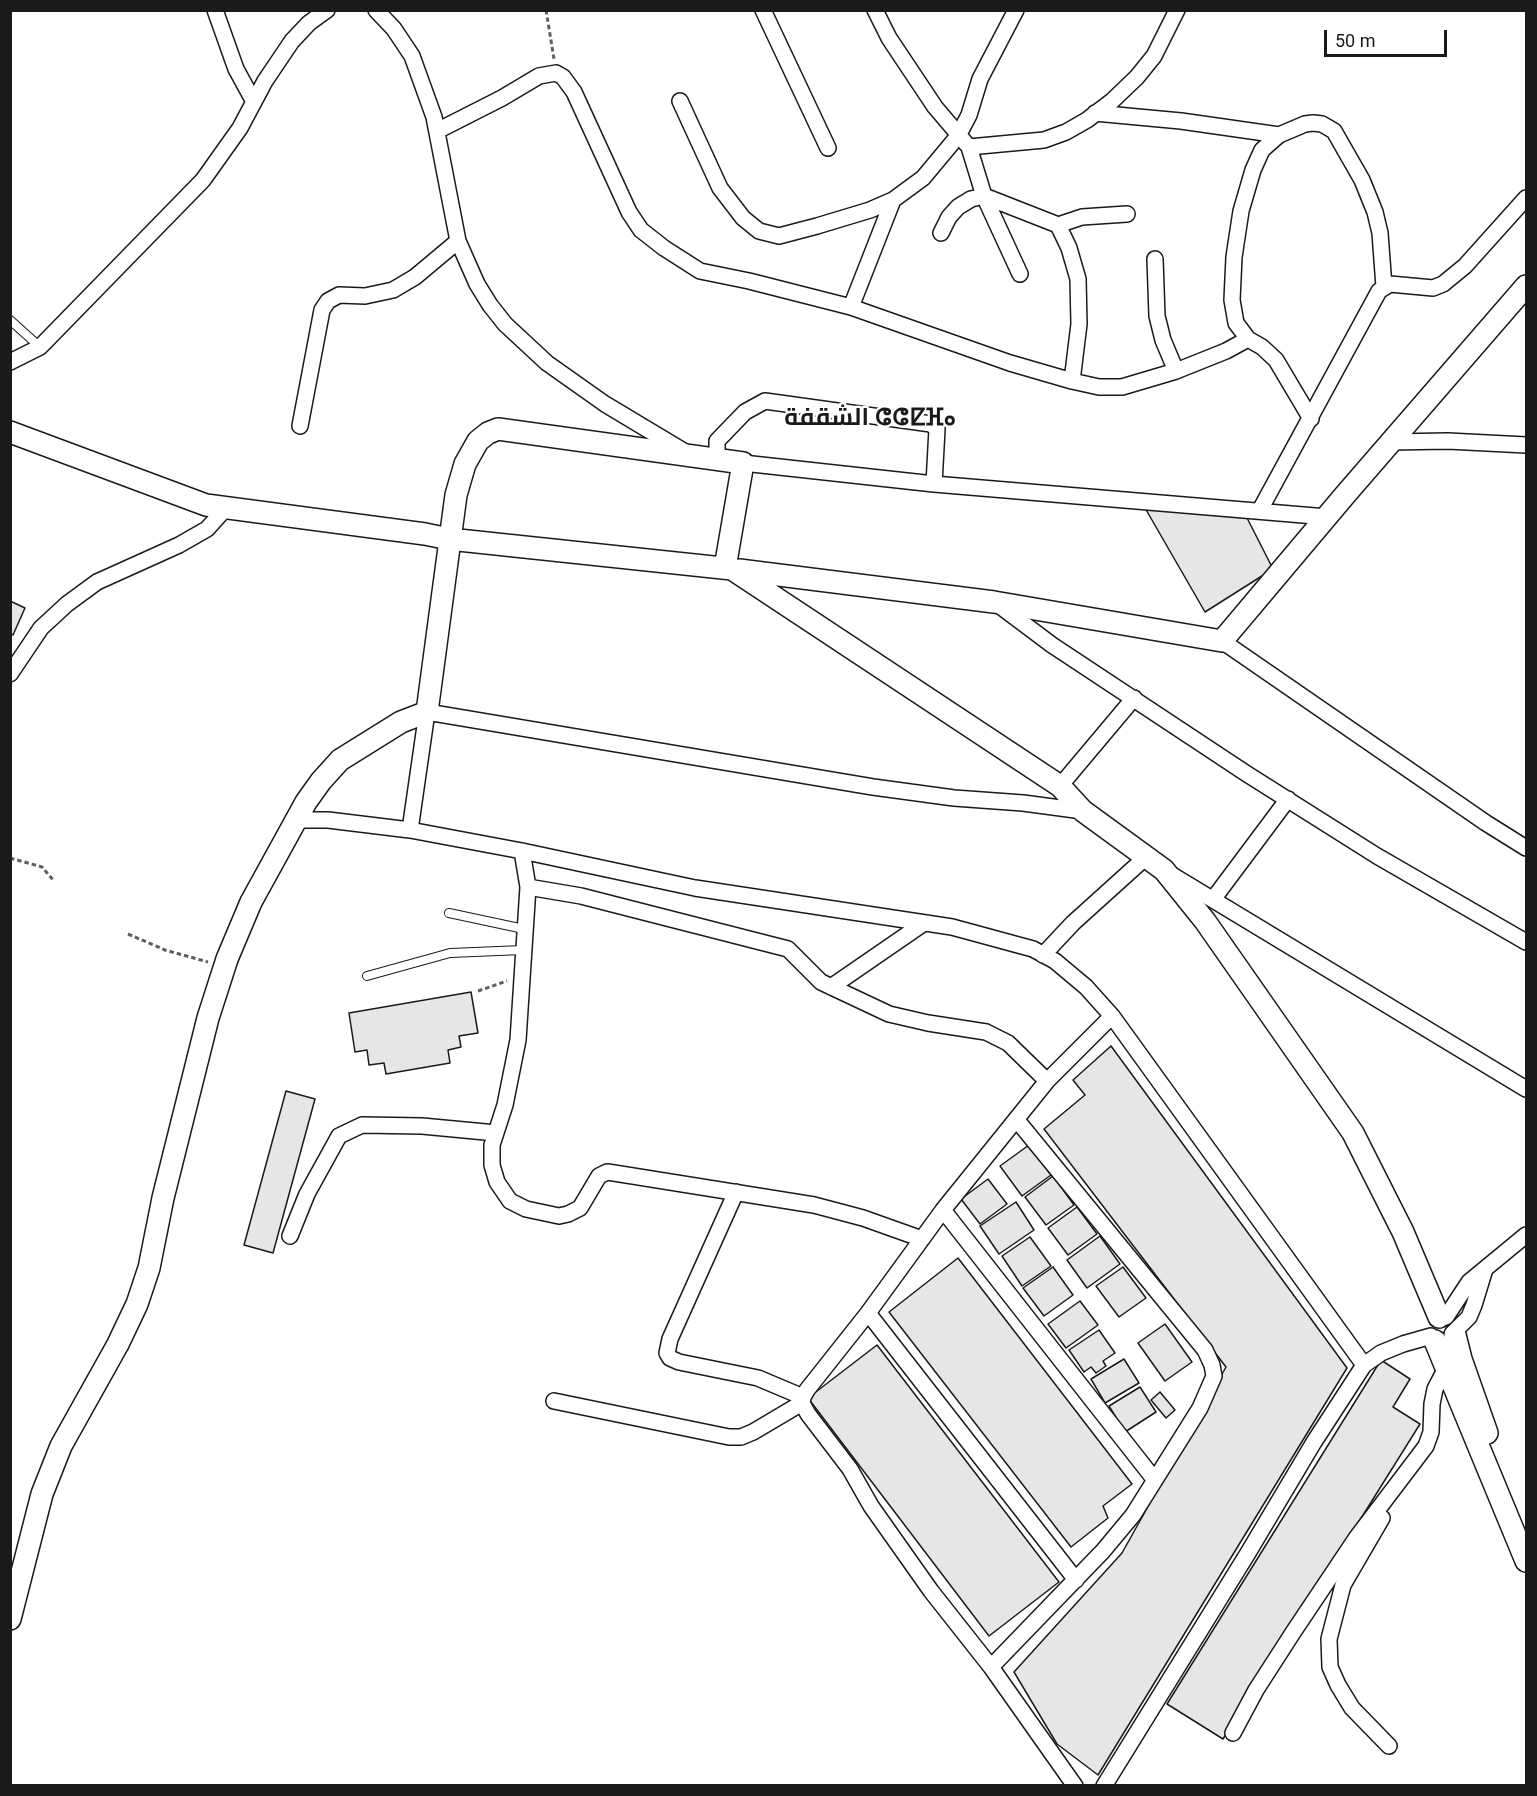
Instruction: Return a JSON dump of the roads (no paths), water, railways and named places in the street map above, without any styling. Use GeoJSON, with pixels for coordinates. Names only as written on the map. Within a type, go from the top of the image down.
{"type":"FeatureCollection","features":[{"type":"Feature","properties":{"kind":"main road"},"geometry":{"type":"LineString","coordinates":[[10,432],[206,505],[449,539],[728,568],[994,602],[1222,641],[1527,286]]}},
{"type":"Feature","properties":{"kind":"main road"},"geometry":{"type":"LineString","coordinates":[[10,1619],[42,1494],[61,1446],[118,1344],[137,1304],[149,1268],[163,1198],[208,1018],[224,967],[251,902],[296,820],[321,781],[340,760],[401,722],[427,712],[456,495],[465,464],[478,441],[498,429],[743,462],[728,568]]}},
{"type":"Feature","properties":{"kind":"main road"},"geometry":{"type":"LineString","coordinates":[[728,568],[1060,786],[1083,811],[1164,870],[1205,921],[1353,1133],[1403,1232],[1527,1531]]}},
{"type":"Feature","properties":{"kind":"main road"},"geometry":{"type":"LineString","coordinates":[[1444,1329],[1446,1368],[1527,1561]]}},
{"type":"Feature","properties":{"kind":"street"},"geometry":{"type":"LineString","coordinates":[[215,10],[236,69],[254,102]]}},
{"type":"Feature","properties":{"kind":"street"},"geometry":{"type":"LineString","coordinates":[[10,362],[40,347],[203,180],[240,128],[292,41],[309,23],[327,10]]}},
{"type":"Feature","properties":{"kind":"street"},"geometry":{"type":"LineString","coordinates":[[376,10],[394,29],[412,57],[434,117],[458,242],[477,284],[490,305],[505,324],[547,363],[605,404],[693,457]]}},
{"type":"Feature","properties":{"kind":"street"},"geometry":{"type":"LineString","coordinates":[[762,10],[828,148]]}},
{"type":"Feature","properties":{"kind":"street"},"geometry":{"type":"LineString","coordinates":[[875,10],[896,48],[935,107],[969,147],[984,196],[1020,274]]}},
{"type":"Feature","properties":{"kind":"street"},"geometry":{"type":"LineString","coordinates":[[680,101],[720,188],[743,218],[759,231],[779,236],[870,210],[893,200],[923,178],[958,136],[969,116],[980,79],[1016,10]]}},
{"type":"Feature","properties":{"kind":"street"},"geometry":{"type":"LineString","coordinates":[[969,147],[1044,140],[1065,132],[1095,113],[1137,77],[1154,56],[1177,10]]}},
{"type":"Feature","properties":{"kind":"street"},"geometry":{"type":"LineString","coordinates":[[437,131],[493,103],[539,76],[556,73],[563,77],[574,92],[629,212],[641,230],[700,271],[748,280],[851,307],[1010,363],[1099,387],[1122,387],[1176,371],[1226,351],[1248,339]]}},
{"type":"Feature","properties":{"kind":"street"},"geometry":{"type":"LineString","coordinates":[[1095,113],[1192,122],[1279,135]]}},
{"type":"Feature","properties":{"kind":"street"},"geometry":{"type":"LineString","coordinates":[[1311,419],[1276,360],[1262,347],[1248,339],[1236,323],[1232,300],[1234,257],[1240,211],[1262,150],[1279,135],[1305,123],[1322,124],[1334,131],[1362,180],[1375,212],[1380,233],[1384,287]]}},
{"type":"Feature","properties":{"kind":"street"},"geometry":{"type":"LineString","coordinates":[[941,233],[949,217],[958,207],[971,199],[984,196],[1058,225],[1082,217],[1126,214]]}},
{"type":"Feature","properties":{"kind":"street"},"geometry":{"type":"LineString","coordinates":[[1260,510],[1373,300],[1384,287],[1397,284],[1433,288],[1443,284],[1465,266],[1527,198]]}},
{"type":"Feature","properties":{"kind":"street"},"geometry":{"type":"LineString","coordinates":[[851,307],[893,200]]}},
{"type":"Feature","properties":{"kind":"street"},"geometry":{"type":"LineString","coordinates":[[1058,225],[1069,248],[1078,279],[1079,324],[1072,381]]}},
{"type":"Feature","properties":{"kind":"street"},"geometry":{"type":"LineString","coordinates":[[300,426],[322,310],[328,301],[339,295],[365,296],[393,290],[415,277],[458,242]]}},
{"type":"Feature","properties":{"kind":"street"},"geometry":{"type":"LineString","coordinates":[[1155,259],[1157,316],[1163,340],[1176,371]]}},
{"type":"Feature","properties":{"kind":"street"},"geometry":{"type":"LineString","coordinates":[[717,459],[717,441],[745,412],[765,401],[931,424],[937,429],[934,484]]}},
{"type":"Feature","properties":{"kind":"street"},"geometry":{"type":"LineString","coordinates":[[1391,442],[1448,441],[1527,445]]}},
{"type":"Feature","properties":{"kind":"street"},"geometry":{"type":"LineString","coordinates":[[743,462],[934,484],[1327,517]]}},
{"type":"Feature","properties":{"kind":"street"},"geometry":{"type":"LineString","coordinates":[[10,674],[41,628],[67,604],[97,582],[179,545],[207,529],[225,508]]}},
{"type":"Feature","properties":{"kind":"street"},"geometry":{"type":"LineString","coordinates":[[994,602],[1052,645],[1247,774],[1377,856],[1527,942]]}},
{"type":"Feature","properties":{"kind":"street"},"geometry":{"type":"LineString","coordinates":[[1222,641],[1486,823],[1527,848]]}},
{"type":"Feature","properties":{"kind":"street"},"geometry":{"type":"LineString","coordinates":[[1060,786],[1134,698]]}},
{"type":"Feature","properties":{"kind":"street"},"geometry":{"type":"LineString","coordinates":[[410,830],[427,712],[873,787],[1083,811]]}},
{"type":"Feature","properties":{"kind":"street"},"geometry":{"type":"LineString","coordinates":[[1214,898],[1288,799]]}},
{"type":"Feature","properties":{"kind":"street"},"geometry":{"type":"LineString","coordinates":[[296,820],[328,820],[410,830],[695,888],[952,927],[1033,949],[1055,962],[1086,987],[1112,1017],[1364,1365]]}},
{"type":"Feature","properties":{"kind":"street"},"geometry":{"type":"LineString","coordinates":[[522,851],[528,887],[518,1040],[506,1105],[492,1146],[497,1182],[510,1201],[525,1209],[559,1216],[568,1214],[580,1208],[599,1176],[607,1172],[814,1205],[863,1218],[922,1239]]}},
{"type":"Feature","properties":{"kind":"street"},"geometry":{"type":"LineString","coordinates":[[1043,955],[1073,923],[1145,858]]}},
{"type":"Feature","properties":{"kind":"street"},"geometry":{"type":"LineString","coordinates":[[1164,870],[1214,898],[1527,1089]]}},
{"type":"Feature","properties":{"kind":"street"},"geometry":{"type":"LineString","coordinates":[[528,887],[581,896],[788,948],[799,957],[813,976],[889,1014],[986,1032],[1008,1042],[1047,1081]]}},
{"type":"Feature","properties":{"kind":"street"},"geometry":{"type":"LineString","coordinates":[[831,987],[924,923]]}},
{"type":"Feature","properties":{"kind":"street"},"geometry":{"type":"LineString","coordinates":[[554,1401],[729,1437],[741,1437],[753,1432],[802,1400],[943,1210],[1016,1119],[1047,1081],[1112,1017]]}},
{"type":"Feature","properties":{"kind":"street"},"geometry":{"type":"LineString","coordinates":[[991,1666],[1076,1580],[1133,1515],[1200,1408],[1214,1376],[1205,1350],[1016,1119]]}},
{"type":"Feature","properties":{"kind":"street"},"geometry":{"type":"LineString","coordinates":[[290,1236],[307,1194],[339,1136],[362,1125],[422,1125],[496,1133]]}},
{"type":"Feature","properties":{"kind":"street"},"geometry":{"type":"LineString","coordinates":[[736,1192],[670,1339],[667,1353],[670,1358],[679,1362],[758,1378],[802,1400],[808,1414],[850,1469],[871,1506],[931,1591],[991,1666],[1075,1785]]}},
{"type":"Feature","properties":{"kind":"street"},"geometry":{"type":"LineString","coordinates":[[943,1210],[1154,1479]]}},
{"type":"Feature","properties":{"kind":"street"},"geometry":{"type":"LineString","coordinates":[[1104,1785],[1243,1563],[1314,1442],[1364,1365],[1381,1353],[1444,1329],[1469,1282],[1527,1235]]}},
{"type":"Feature","properties":{"kind":"street"},"geometry":{"type":"LineString","coordinates":[[868,1313],[1076,1580]]}},
{"type":"Feature","properties":{"kind":"street"},"geometry":{"type":"LineString","coordinates":[[1233,1733],[1256,1690],[1357,1537],[1426,1446],[1431,1432],[1435,1389],[1446,1368]]}},
{"type":"Feature","properties":{"kind":"street"},"geometry":{"type":"LineString","coordinates":[[1389,1746],[1352,1708],[1338,1685],[1330,1667],[1329,1639],[1344,1585],[1381,1521],[1392,1492]]}},
{"type":"Feature","properties":{"kind":"lane"},"geometry":{"type":"LineString","coordinates":[[10,321],[40,347]]}},
{"type":"Feature","properties":{"kind":"lane"},"geometry":{"type":"LineString","coordinates":[[449,913],[524,929]]}},
{"type":"Feature","properties":{"kind":"lane"},"geometry":{"type":"LineString","coordinates":[[367,976],[450,953],[523,950]]}},
{"type":"Feature","properties":{"kind":"district","name":"الشقفة ⵛⵛⵇⴼⴰ"},"geometry":{"type":"Point","coordinates":[870,419]}}]}
